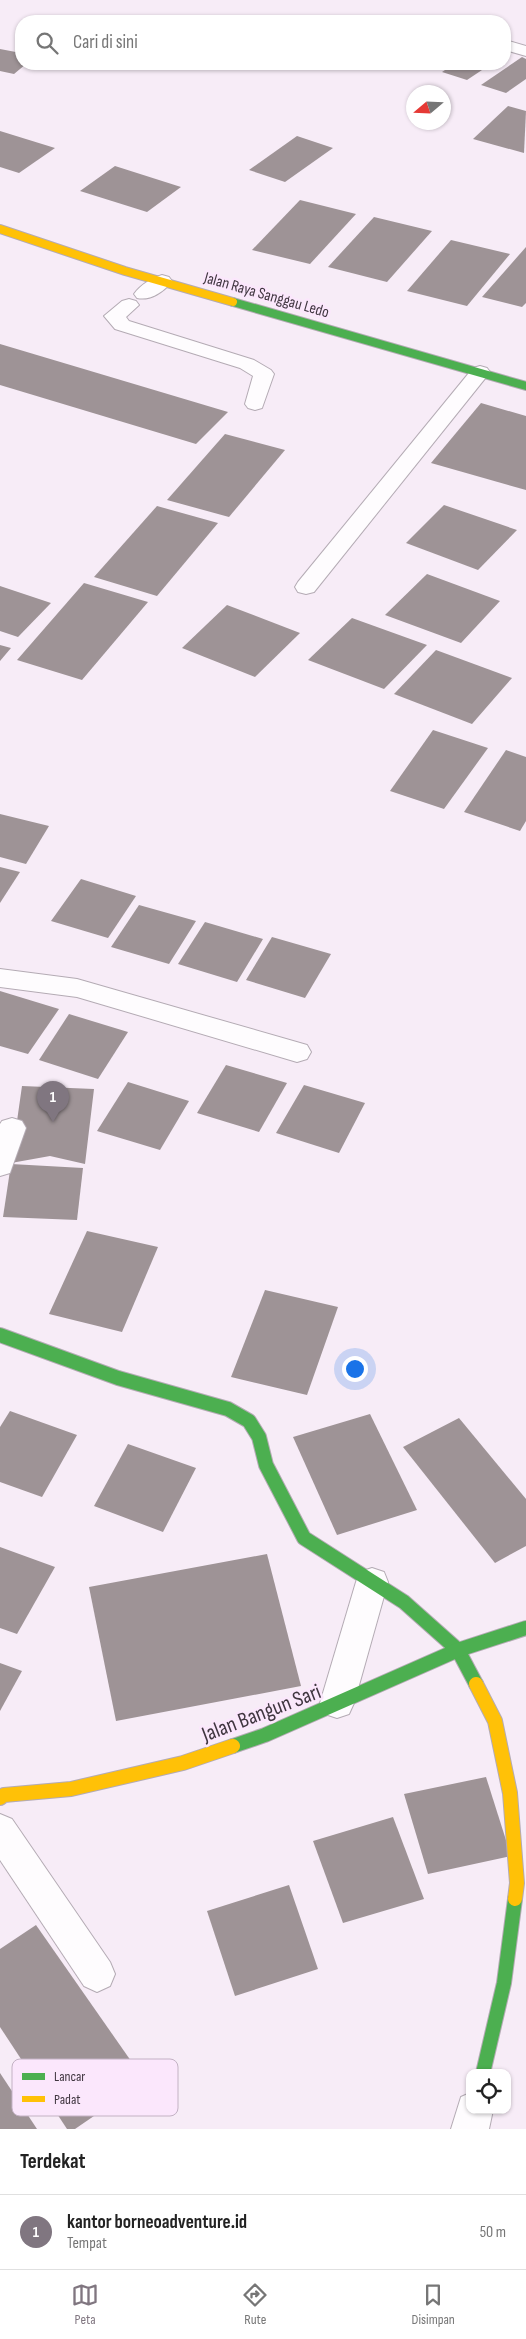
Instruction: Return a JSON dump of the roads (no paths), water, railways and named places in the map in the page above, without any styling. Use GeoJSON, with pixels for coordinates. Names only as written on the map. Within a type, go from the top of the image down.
{"type":"FeatureCollection","features":[{"type":"Feature","properties":{"kind":"main road","name":"Jalan Raya Sanggau Ledo"},"geometry":{"type":"LineString","coordinates":[[0,229],[162,281],[526,386]]}},
{"type":"Feature","properties":{"kind":"main road"},"geometry":{"type":"LineString","coordinates":[[0,1335],[118,1378],[228,1409],[249,1421],[259,1437],[266,1465],[304,1538],[418,1612],[458,1650],[496,1721],[510,1793],[517,1883],[504,1983],[484,2069]]}},
{"type":"Feature","properties":{"kind":"main road","name":"Jalan Bangun Sari"},"geometry":{"type":"LineString","coordinates":[[1,1795],[71,1788],[175,1765],[264,1735],[458,1650],[526,1628]]}},
{"type":"Feature","properties":{"kind":"street"},"geometry":{"type":"LineString","coordinates":[[511,47],[526,51]]}},
{"type":"Feature","properties":{"kind":"street"},"geometry":{"type":"LineString","coordinates":[[162,281],[114,316],[122,325],[247,364],[264,374],[255,404]]}},
{"type":"Feature","properties":{"kind":"street"},"geometry":{"type":"LineString","coordinates":[[306,587],[480,372]]}},
{"type":"Feature","properties":{"kind":"street"},"geometry":{"type":"LineString","coordinates":[[0,978],[77,988],[297,1052]]}},
{"type":"Feature","properties":{"kind":"street"},"geometry":{"type":"LineString","coordinates":[[0,1165],[12,1128]]}},
{"type":"Feature","properties":{"kind":"street"},"geometry":{"type":"LineString","coordinates":[[337,1704],[372,1582]]}},
{"type":"Feature","properties":{"kind":"street"},"geometry":{"type":"LineString","coordinates":[[0,1830],[97,1974]]}},
{"type":"Feature","properties":{"kind":"street"},"geometry":{"type":"LineString","coordinates":[[470,2129],[473,2114]]}},
{"type":"Feature","properties":{"kind":"place","name":"kantor borneoadventure.id"},"geometry":{"type":"Point","coordinates":[53,1122]}}]}
